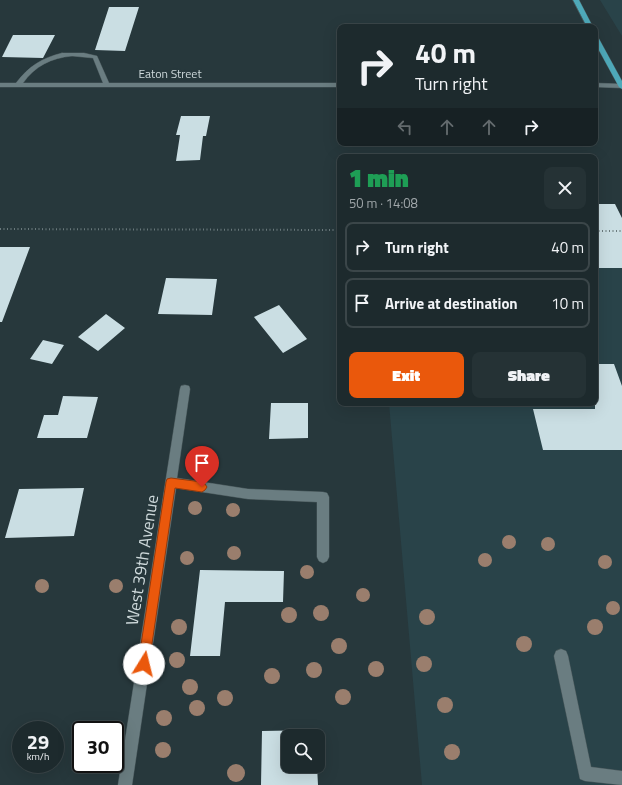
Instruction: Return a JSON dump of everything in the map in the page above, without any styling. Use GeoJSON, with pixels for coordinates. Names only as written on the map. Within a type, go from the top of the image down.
{"type":"FeatureCollection","features":[{"type":"Feature","properties":{"kind":"main road"},"geometry":{"type":"LineString","coordinates":[[576,0],[588,24]]}},
{"type":"Feature","properties":{"kind":"main road"},"geometry":{"type":"LineString","coordinates":[[598,43],[622,87]]}},
{"type":"Feature","properties":{"kind":"street"},"geometry":{"type":"LineString","coordinates":[[18,85],[24,75],[40,64],[57,55],[78,53],[95,57],[107,85]]}},
{"type":"Feature","properties":{"kind":"street","name":"Eaton Street"},"geometry":{"type":"LineString","coordinates":[[0,85],[337,85]]}},
{"type":"Feature","properties":{"kind":"street"},"geometry":{"type":"LineString","coordinates":[[598,85],[622,87]]}},
{"type":"Feature","properties":{"kind":"street","name":"West 39th Avenue"},"geometry":{"type":"LineString","coordinates":[[125,785],[185,388]]}},
{"type":"Feature","properties":{"kind":"street"},"geometry":{"type":"LineString","coordinates":[[171,482],[248,494],[323,497],[323,557]]}},
{"type":"Feature","properties":{"kind":"street"},"geometry":{"type":"LineString","coordinates":[[561,656],[585,774],[622,778]]}},
{"type":"Feature","properties":{"kind":"path"},"geometry":{"type":"LineString","coordinates":[[0,229],[337,230]]}},
{"type":"Feature","properties":{"kind":"path"},"geometry":{"type":"LineString","coordinates":[[598,231],[622,231]]}},
{"type":"Feature","properties":{"kind":"shaded area"},"geometry":{"type":"Polygon","coordinates":[[[600,0],[622,0],[622,36],[600,0]]]}},
{"type":"Feature","properties":{"kind":"shaded area"},"geometry":{"type":"Polygon","coordinates":[[[598,227],[622,227],[622,785],[422,785],[389,406],[598,406],[598,227]]]}},
{"type":"Feature","properties":{"kind":"building"},"geometry":{"type":"Polygon","coordinates":[[[109,7],[139,7],[125,51],[95,50],[109,7]]]}},
{"type":"Feature","properties":{"kind":"building"},"geometry":{"type":"Polygon","coordinates":[[[13,35],[55,35],[43,58],[2,57],[13,35]]]}},
{"type":"Feature","properties":{"kind":"building"},"geometry":{"type":"Polygon","coordinates":[[[181,116],[210,116],[206,136],[203,136],[200,160],[176,161],[180,135],[176,135],[181,116]]]}},
{"type":"Feature","properties":{"kind":"building"},"geometry":{"type":"Polygon","coordinates":[[[598,204],[615,204],[622,218],[622,268],[598,268],[598,204]]]}},
{"type":"Feature","properties":{"kind":"building"},"geometry":{"type":"Polygon","coordinates":[[[0,247],[30,247],[2,322],[0,322],[0,247]]]}},
{"type":"Feature","properties":{"kind":"building"},"geometry":{"type":"Polygon","coordinates":[[[166,278],[217,279],[212,315],[158,314],[166,278]]]}},
{"type":"Feature","properties":{"kind":"building"},"geometry":{"type":"Polygon","coordinates":[[[279,305],[307,339],[283,353],[254,317],[279,305]]]}},
{"type":"Feature","properties":{"kind":"building"},"geometry":{"type":"Polygon","coordinates":[[[106,314],[125,328],[98,351],[78,337],[106,314]]]}},
{"type":"Feature","properties":{"kind":"building"},"geometry":{"type":"Polygon","coordinates":[[[43,340],[64,345],[52,364],[30,359],[43,340]]]}},
{"type":"Feature","properties":{"kind":"building"},"geometry":{"type":"Polygon","coordinates":[[[598,364],[614,364],[622,386],[622,450],[543,450],[533,409],[595,409],[595,406],[598,406],[598,364]]]}},
{"type":"Feature","properties":{"kind":"building"},"geometry":{"type":"Polygon","coordinates":[[[63,396],[98,397],[87,438],[37,438],[44,415],[58,415],[63,396]]]}},
{"type":"Feature","properties":{"kind":"building"},"geometry":{"type":"Polygon","coordinates":[[[271,403],[308,403],[308,438],[269,439],[271,403]]]}},
{"type":"Feature","properties":{"kind":"building"},"geometry":{"type":"Polygon","coordinates":[[[84,488],[74,536],[5,538],[19,489],[84,488]]]}},
{"type":"Feature","properties":{"kind":"building"},"geometry":{"type":"Polygon","coordinates":[[[200,570],[284,571],[283,602],[225,602],[220,656],[190,656],[200,570]]]}},
{"type":"Feature","properties":{"kind":"building"},"geometry":{"type":"Polygon","coordinates":[[[262,731],[281,731],[281,773],[317,773],[318,785],[261,785],[262,731]]]}},
{"type":"Feature","properties":{"kind":"route"},"geometry":{"type":"LineString","coordinates":[[144,664],[171,482],[202,487]]}}]}
